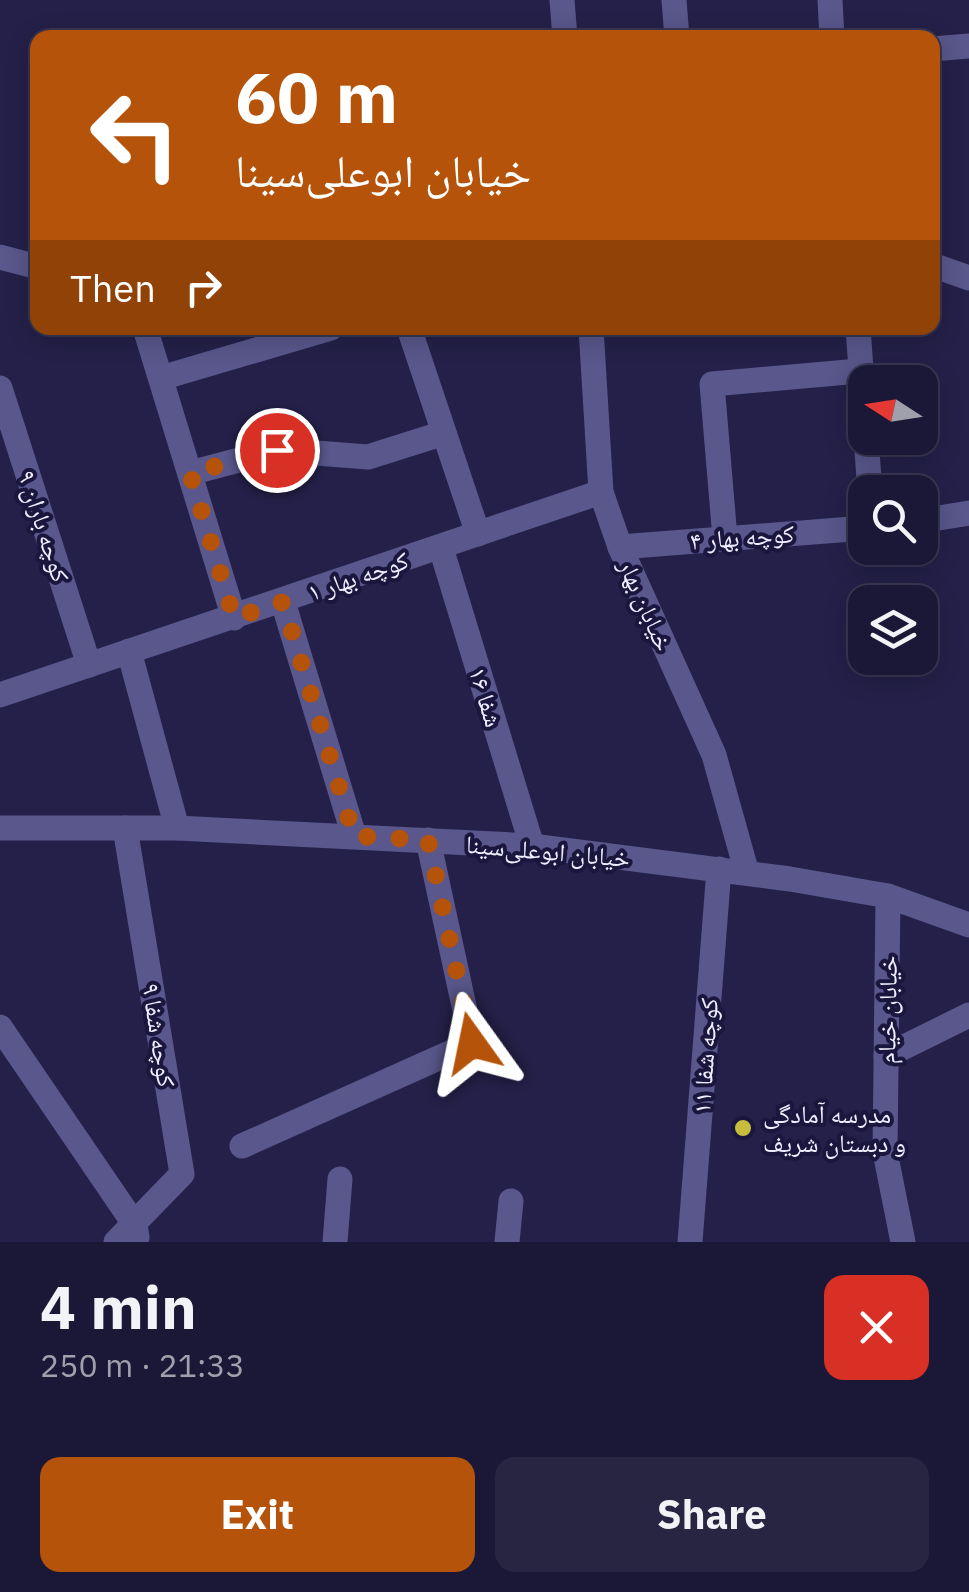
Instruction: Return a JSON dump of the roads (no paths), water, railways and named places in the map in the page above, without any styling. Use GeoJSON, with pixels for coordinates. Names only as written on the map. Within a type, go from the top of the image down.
{"type":"FeatureCollection","features":[{"type":"Feature","properties":{"kind":"street"},"geometry":{"type":"LineString","coordinates":[[562,0],[564,30]]}},
{"type":"Feature","properties":{"kind":"street"},"geometry":{"type":"LineString","coordinates":[[674,0],[676,30]]}},
{"type":"Feature","properties":{"kind":"street"},"geometry":{"type":"LineString","coordinates":[[830,0],[832,30]]}},
{"type":"Feature","properties":{"kind":"street"},"geometry":{"type":"LineString","coordinates":[[940,48],[969,46]]}},
{"type":"Feature","properties":{"kind":"street"},"geometry":{"type":"LineString","coordinates":[[0,258],[30,265]]}},
{"type":"Feature","properties":{"kind":"street"},"geometry":{"type":"LineString","coordinates":[[940,269],[969,278]]}},
{"type":"Feature","properties":{"kind":"street"},"geometry":{"type":"LineString","coordinates":[[147,335],[234,618]]}},
{"type":"Feature","properties":{"kind":"street"},"geometry":{"type":"LineString","coordinates":[[161,378],[307,335]]}},
{"type":"Feature","properties":{"kind":"street"},"geometry":{"type":"LineString","coordinates":[[411,335],[478,534]]}},
{"type":"Feature","properties":{"kind":"street","name":"خیابان بهار"},"geometry":{"type":"LineString","coordinates":[[591,335],[602,492],[620,547],[714,755],[747,873]]}},
{"type":"Feature","properties":{"kind":"street"},"geometry":{"type":"LineString","coordinates":[[858,335],[859,365]]}},
{"type":"Feature","properties":{"kind":"street"},"geometry":{"type":"LineString","coordinates":[[725,538],[712,384],[848,372]]}},
{"type":"Feature","properties":{"kind":"street","name":"کوچه باران ۹"},"geometry":{"type":"LineString","coordinates":[[0,388],[88,665]]}},
{"type":"Feature","properties":{"kind":"street"},"geometry":{"type":"LineString","coordinates":[[190,473],[277,450],[368,457],[444,433]]}},
{"type":"Feature","properties":{"kind":"street","name":"کوچه بهار ۱"},"geometry":{"type":"LineString","coordinates":[[0,695],[602,492]]}},
{"type":"Feature","properties":{"kind":"street"},"geometry":{"type":"LineString","coordinates":[[938,518],[969,514]]}},
{"type":"Feature","properties":{"kind":"street","name":"کوچه بهار ۴"},"geometry":{"type":"LineString","coordinates":[[620,547],[848,529]]}},
{"type":"Feature","properties":{"kind":"street","name":"شفا ۱۶"},"geometry":{"type":"LineString","coordinates":[[440,548],[532,846]]}},
{"type":"Feature","properties":{"kind":"street"},"geometry":{"type":"LineString","coordinates":[[283,602],[354,836]]}},
{"type":"Feature","properties":{"kind":"street"},"geometry":{"type":"LineString","coordinates":[[129,651],[177,828]]}},
{"type":"Feature","properties":{"kind":"street","name":"خیابان ابوعلی‌سینا"},"geometry":{"type":"LineString","coordinates":[[0,828],[177,828],[532,846],[719,869],[888,896],[969,925]]}},
{"type":"Feature","properties":{"kind":"street","name":"کوچه شفا ۹"},"geometry":{"type":"LineString","coordinates":[[125,828],[182,1174],[130,1236]]}},
{"type":"Feature","properties":{"kind":"street"},"geometry":{"type":"LineString","coordinates":[[242,1146],[472,1043],[428,840]]}},
{"type":"Feature","properties":{"kind":"street","name":"کوچه شفا ۱۱"},"geometry":{"type":"LineString","coordinates":[[690,1242],[719,869]]}},
{"type":"Feature","properties":{"kind":"street","name":"خیابان خیام"},"geometry":{"type":"LineString","coordinates":[[888,896],[885,1152],[903,1242]]}},
{"type":"Feature","properties":{"kind":"street"},"geometry":{"type":"LineString","coordinates":[[886,1056],[969,1016]]}},
{"type":"Feature","properties":{"kind":"street"},"geometry":{"type":"LineString","coordinates":[[0,1027],[130,1236]]}},
{"type":"Feature","properties":{"kind":"street"},"geometry":{"type":"LineString","coordinates":[[335,1242],[340,1178]]}},
{"type":"Feature","properties":{"kind":"street"},"geometry":{"type":"LineString","coordinates":[[507,1242],[511,1201]]}},
{"type":"Feature","properties":{"kind":"place","name":"مدرسه آمادگی و دبستان شریف"},"geometry":{"type":"Point","coordinates":[743,1128]}}]}
